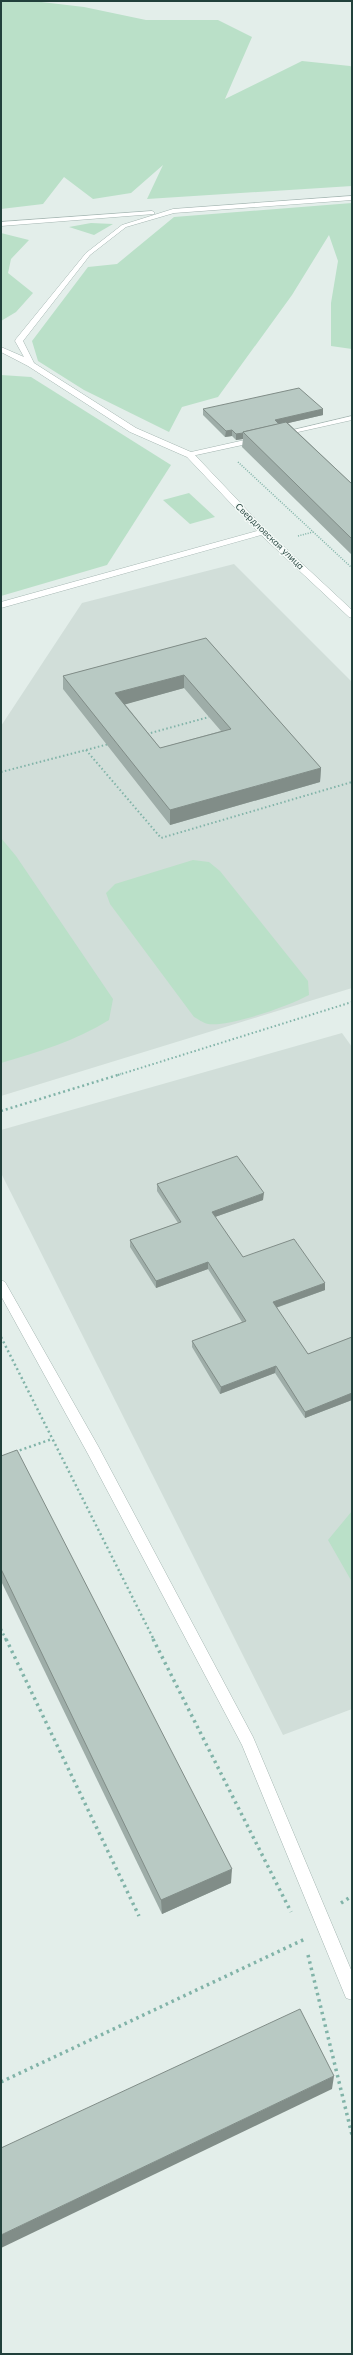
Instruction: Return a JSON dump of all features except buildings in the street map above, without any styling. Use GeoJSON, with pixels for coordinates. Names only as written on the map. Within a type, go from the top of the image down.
{"type":"FeatureCollection","features":[{"type":"Feature","properties":{"kind":"street"},"geometry":{"type":"LineString","coordinates":[[1,224],[352,198]]}},
{"type":"Feature","properties":{"kind":"street"},"geometry":{"type":"LineString","coordinates":[[31,364],[19,342],[88,254],[124,226],[173,211]]}},
{"type":"Feature","properties":{"kind":"street"},"geometry":{"type":"LineString","coordinates":[[1,349],[31,364],[133,430],[190,455],[352,418]]}},
{"type":"Feature","properties":{"kind":"street","name":"Свердловская улица"},"geometry":{"type":"LineString","coordinates":[[190,455],[263,532],[352,615]]}},
{"type":"Feature","properties":{"kind":"street"},"geometry":{"type":"LineString","coordinates":[[1,604],[263,532]]}},
{"type":"Feature","properties":{"kind":"street"},"geometry":{"type":"LineString","coordinates":[[1,1285],[93,1450],[248,1742],[352,1992]]}},
{"type":"Feature","properties":{"kind":"path"},"geometry":{"type":"LineString","coordinates":[[222,447],[352,568]]}},
{"type":"Feature","properties":{"kind":"path"},"geometry":{"type":"LineString","coordinates":[[292,537],[313,532]]}},
{"type":"Feature","properties":{"kind":"path"},"geometry":{"type":"LineString","coordinates":[[140,736],[209,717]]}},
{"type":"Feature","properties":{"kind":"path"},"geometry":{"type":"LineString","coordinates":[[1,772],[117,742]]}},
{"type":"Feature","properties":{"kind":"path"},"geometry":{"type":"LineString","coordinates":[[86,750],[161,838],[352,782]]}},
{"type":"Feature","properties":{"kind":"path"},"geometry":{"type":"LineString","coordinates":[[1,1111],[352,1002]]}},
{"type":"Feature","properties":{"kind":"path"},"geometry":{"type":"LineString","coordinates":[[1,1337],[294,1920]]}},
{"type":"Feature","properties":{"kind":"path"},"geometry":{"type":"LineString","coordinates":[[8,1455],[52,1439]]}},
{"type":"Feature","properties":{"kind":"path"},"geometry":{"type":"LineString","coordinates":[[1,1629],[139,1916]]}},
{"type":"Feature","properties":{"kind":"path"},"geometry":{"type":"LineString","coordinates":[[301,1933],[305,1939],[352,2135]]}},
{"type":"Feature","properties":{"kind":"path"},"geometry":{"type":"LineString","coordinates":[[1,2082],[305,1939]]}},
{"type":"Feature","properties":{"kind":"shaded area"},"geometry":{"type":"Polygon","coordinates":[[[234,564],[352,682],[352,988],[1,1096],[1,726],[82,603],[234,564]]]}},
{"type":"Feature","properties":{"kind":"shaded area"},"geometry":{"type":"Polygon","coordinates":[[[342,1033],[352,1047],[352,1709],[283,1735],[1,1173],[1,1130],[342,1033]]]}},
{"type":"Feature","properties":{"kind":"green space"},"geometry":{"type":"Polygon","coordinates":[[[1,1],[33,1],[84,7],[146,20],[218,20],[252,37],[225,99],[302,61],[352,67],[352,186],[147,199],[163,165],[131,193],[93,199],[64,177],[43,204],[1,209],[1,1]]]}},
{"type":"Feature","properties":{"kind":"green space"},"geometry":{"type":"Polygon","coordinates":[[[352,203],[352,349],[331,346],[331,303],[338,261],[329,235],[292,295],[218,397],[182,407],[169,432],[84,390],[38,361],[32,341],[88,267],[117,264],[174,217],[352,203]]]}},
{"type":"Feature","properties":{"kind":"green space"},"geometry":{"type":"Polygon","coordinates":[[[91,223],[113,224],[94,235],[69,227],[91,223]]]}},
{"type":"Feature","properties":{"kind":"green space"},"geometry":{"type":"Polygon","coordinates":[[[1,233],[29,240],[11,259],[8,273],[33,293],[16,312],[1,321],[1,233]]]}},
{"type":"Feature","properties":{"kind":"green space"},"geometry":{"type":"Polygon","coordinates":[[[1,375],[31,377],[171,465],[107,565],[1,596],[1,375]]]}},
{"type":"Feature","properties":{"kind":"green space"},"geometry":{"type":"Polygon","coordinates":[[[189,493],[215,517],[190,524],[163,500],[189,493]]]}},
{"type":"Feature","properties":{"kind":"green space"},"geometry":{"type":"Polygon","coordinates":[[[1,838],[16,856],[113,999],[109,1020],[70,1040],[29,1055],[1,1063],[1,838]]]}},
{"type":"Feature","properties":{"kind":"green space"},"geometry":{"type":"Polygon","coordinates":[[[193,860],[209,862],[220,871],[308,981],[309,995],[274,1010],[230,1022],[208,1024],[194,1017],[110,904],[106,893],[115,884],[193,860]]]}},
{"type":"Feature","properties":{"kind":"green space"},"geometry":{"type":"Polygon","coordinates":[[[352,1511],[352,1582],[328,1540],[352,1511]]]}}]}
